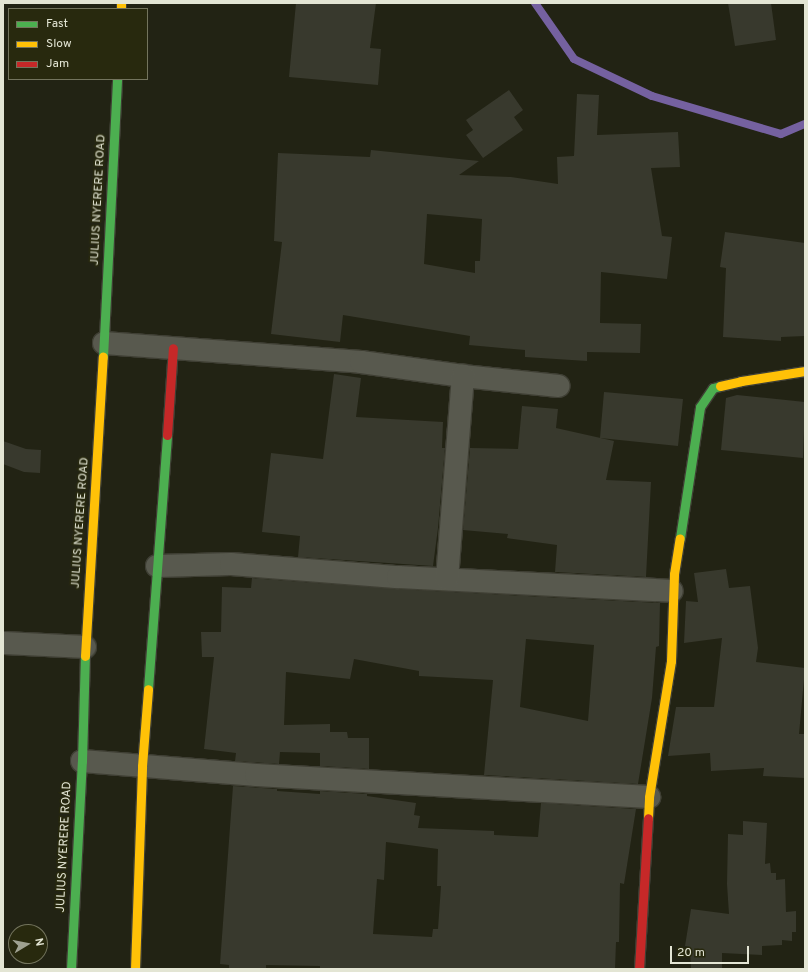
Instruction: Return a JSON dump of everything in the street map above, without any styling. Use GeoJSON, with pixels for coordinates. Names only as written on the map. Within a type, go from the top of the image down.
{"type":"FeatureCollection","features":[{"type":"Feature","properties":{"kind":"main road","name":"JULIUS NYERERE ROAD"},"geometry":{"type":"LineString","coordinates":[[70,969],[82,761],[85,647],[104,343],[117,80]]}},
{"type":"Feature","properties":{"kind":"main road"},"geometry":{"type":"LineString","coordinates":[[135,969],[142,766],[174,348]]}},
{"type":"Feature","properties":{"kind":"main road"},"geometry":{"type":"LineString","coordinates":[[639,969],[649,796],[671,661],[672,591],[700,407],[712,388],[741,381],[805,371]]}},
{"type":"Feature","properties":{"kind":"street"},"geometry":{"type":"LineString","coordinates":[[104,343],[361,362],[463,376],[558,386]]}},
{"type":"Feature","properties":{"kind":"street"},"geometry":{"type":"LineString","coordinates":[[447,579],[463,376]]}},
{"type":"Feature","properties":{"kind":"street"},"geometry":{"type":"LineString","coordinates":[[157,566],[231,564],[447,579],[672,591]]}},
{"type":"Feature","properties":{"kind":"street"},"geometry":{"type":"LineString","coordinates":[[3,643],[85,647]]}},
{"type":"Feature","properties":{"kind":"street"},"geometry":{"type":"LineString","coordinates":[[82,761],[264,775],[649,796]]}},
{"type":"Feature","properties":{"kind":"building"},"geometry":{"type":"Polygon","coordinates":[[[296,3],[376,3],[370,48],[381,49],[378,85],[289,77],[296,3]]]}},
{"type":"Feature","properties":{"kind":"building"},"geometry":{"type":"Polygon","coordinates":[[[728,3],[771,3],[776,40],[735,46],[728,3]]]}},
{"type":"Feature","properties":{"kind":"building"},"geometry":{"type":"Polygon","coordinates":[[[509,90],[523,110],[514,117],[523,130],[483,158],[466,135],[473,130],[466,120],[509,90]]]}},
{"type":"Feature","properties":{"kind":"building"},"geometry":{"type":"Polygon","coordinates":[[[577,94],[599,95],[597,135],[678,132],[680,167],[651,168],[662,236],[672,237],[667,279],[601,272],[600,323],[641,324],[640,353],[587,352],[587,361],[525,357],[525,350],[469,345],[470,336],[343,315],[340,342],[271,334],[282,242],[274,241],[278,153],[370,157],[371,150],[479,161],[459,175],[511,177],[558,184],[557,157],[574,156],[577,94]],[[427,214],[424,264],[475,273],[475,261],[480,261],[482,219],[427,214]]]}},
{"type":"Feature","properties":{"kind":"building"},"geometry":{"type":"Polygon","coordinates":[[[725,232],[805,243],[805,336],[781,337],[781,341],[723,337],[726,268],[720,267],[725,232]]]}},
{"type":"Feature","properties":{"kind":"building"},"geometry":{"type":"Polygon","coordinates":[[[334,374],[361,378],[356,417],[443,422],[442,448],[445,448],[433,566],[298,557],[300,536],[262,532],[271,453],[323,459],[334,374]]]}},
{"type":"Feature","properties":{"kind":"building"},"geometry":{"type":"Polygon","coordinates":[[[604,392],[683,399],[678,446],[600,438],[604,392]]]}},
{"type":"Feature","properties":{"kind":"building"},"geometry":{"type":"Polygon","coordinates":[[[737,395],[805,402],[803,458],[721,450],[726,398],[737,395]]]}},
{"type":"Feature","properties":{"kind":"building"},"geometry":{"type":"Polygon","coordinates":[[[522,406],[558,409],[556,428],[614,441],[606,480],[651,482],[646,577],[555,572],[557,545],[507,538],[508,534],[463,530],[470,448],[518,449],[522,406]]]}},
{"type":"Feature","properties":{"kind":"building"},"geometry":{"type":"Polygon","coordinates":[[[3,441],[26,449],[41,450],[40,473],[24,472],[3,464],[3,441]]]}},
{"type":"Feature","properties":{"kind":"building"},"geometry":{"type":"Polygon","coordinates":[[[726,569],[729,588],[750,586],[758,648],[756,662],[805,668],[799,734],[805,734],[805,778],[763,776],[764,768],[711,771],[710,753],[668,756],[676,707],[714,707],[722,638],[684,643],[686,601],[698,602],[694,573],[726,569]]]}},
{"type":"Feature","properties":{"kind":"building"},"geometry":{"type":"Polygon","coordinates":[[[252,578],[397,589],[660,603],[659,646],[656,647],[652,698],[638,784],[484,775],[493,680],[419,676],[419,671],[354,659],[350,679],[286,672],[284,725],[330,724],[330,732],[347,732],[348,738],[369,738],[369,769],[320,766],[320,753],[280,752],[279,764],[235,761],[236,753],[204,749],[214,657],[202,657],[201,632],[221,632],[222,587],[251,588],[252,578]],[[526,639],[520,707],[588,721],[594,645],[526,639]]]}},
{"type":"Feature","properties":{"kind":"building"},"geometry":{"type":"Polygon","coordinates":[[[233,786],[320,794],[320,791],[367,794],[367,796],[416,803],[414,815],[420,816],[418,828],[494,831],[494,835],[538,837],[541,803],[636,809],[624,884],[620,883],[619,942],[616,942],[615,969],[320,969],[320,966],[266,965],[266,969],[229,969],[229,965],[220,964],[233,786]],[[386,842],[384,880],[377,879],[373,934],[432,937],[433,929],[438,929],[441,886],[437,886],[438,849],[386,842]]]}},
{"type":"Feature","properties":{"kind":"building"},"geometry":{"type":"Polygon","coordinates":[[[743,821],[767,823],[765,864],[770,863],[771,873],[776,873],[776,880],[785,879],[786,912],[796,911],[796,932],[792,932],[792,941],[782,940],[782,945],[762,946],[762,955],[722,953],[722,969],[691,969],[690,947],[685,946],[691,909],[729,914],[727,884],[728,834],[743,835],[743,821]]]}},
{"type":"Feature","properties":{"kind":"waterway"},"geometry":{"type":"LineString","coordinates":[[535,3],[574,59],[652,96],[781,134],[805,124]]}},
{"type":"Feature","properties":{"kind":"traffic: fast"},"geometry":{"type":"LineString","coordinates":[[103,357],[117,80]]}},
{"type":"Feature","properties":{"kind":"traffic: fast"},"geometry":{"type":"LineString","coordinates":[[680,538],[700,407],[713,388],[720,386]]}},
{"type":"Feature","properties":{"kind":"traffic: fast"},"geometry":{"type":"LineString","coordinates":[[148,689],[167,435]]}},
{"type":"Feature","properties":{"kind":"traffic: fast"},"geometry":{"type":"LineString","coordinates":[[71,969],[82,761],[85,656]]}},
{"type":"Feature","properties":{"kind":"traffic: slow"},"geometry":{"type":"LineString","coordinates":[[121,3],[121,8]]}},
{"type":"Feature","properties":{"kind":"traffic: slow"},"geometry":{"type":"LineString","coordinates":[[85,656],[103,357]]}},
{"type":"Feature","properties":{"kind":"traffic: slow"},"geometry":{"type":"LineString","coordinates":[[720,386],[741,381],[805,371]]}},
{"type":"Feature","properties":{"kind":"traffic: slow"},"geometry":{"type":"LineString","coordinates":[[648,818],[649,797],[671,661],[674,574],[680,538]]}},
{"type":"Feature","properties":{"kind":"traffic: slow"},"geometry":{"type":"LineString","coordinates":[[135,969],[142,766],[148,689]]}},
{"type":"Feature","properties":{"kind":"traffic: jam"},"geometry":{"type":"LineString","coordinates":[[167,435],[173,348]]}},
{"type":"Feature","properties":{"kind":"traffic: jam"},"geometry":{"type":"LineString","coordinates":[[639,969],[648,818]]}}]}
